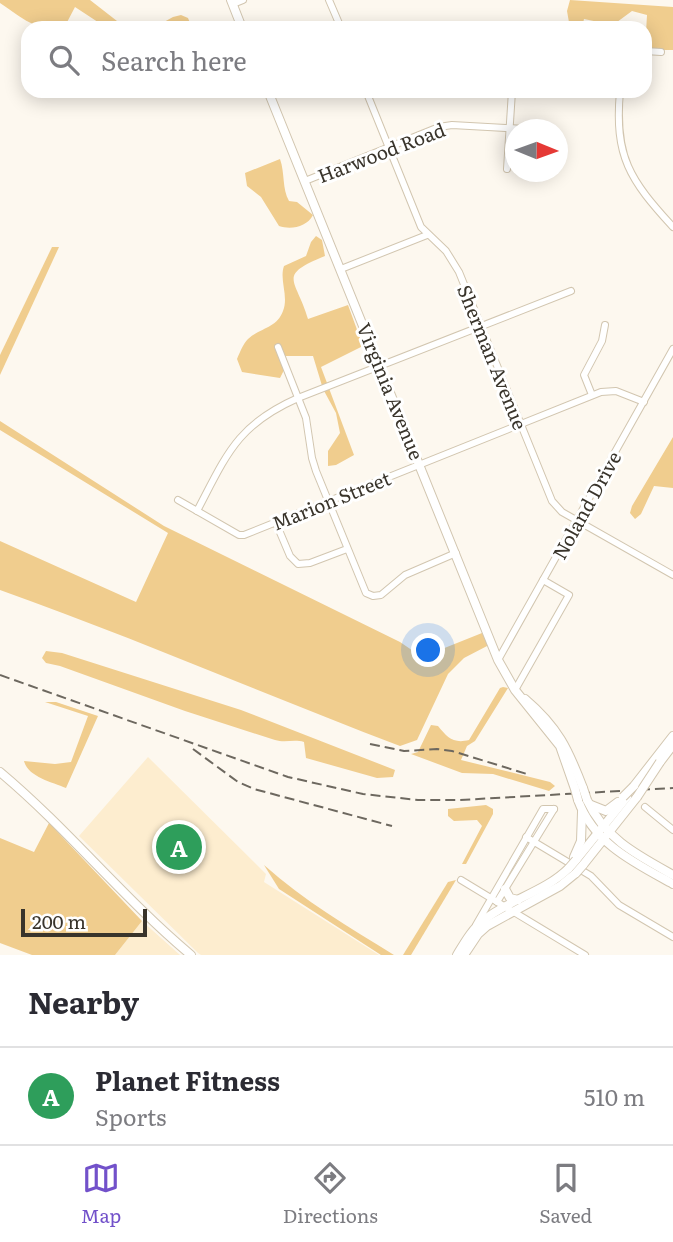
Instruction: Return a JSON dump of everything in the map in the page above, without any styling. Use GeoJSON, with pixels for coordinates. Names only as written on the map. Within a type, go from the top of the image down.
{"type":"FeatureCollection","features":[{"type":"Feature","properties":{"kind":"main road"},"geometry":{"type":"LineString","coordinates":[[232,2],[239,21]]}},
{"type":"Feature","properties":{"kind":"main road","name":"Virginia Avenue"},"geometry":{"type":"LineString","coordinates":[[272,98],[498,660],[515,690],[560,746],[584,803],[603,834],[628,858],[673,884]]}},
{"type":"Feature","properties":{"kind":"main road"},"geometry":{"type":"LineString","coordinates":[[464,955],[478,934],[505,907],[560,886],[577,861],[603,834],[673,736]]}},
{"type":"Feature","properties":{"kind":"main road"},"geometry":{"type":"LineString","coordinates":[[577,861],[584,803],[606,811],[629,797],[634,786],[673,745]]}},
{"type":"Feature","properties":{"kind":"main road"},"geometry":{"type":"LineString","coordinates":[[0,772],[52,818],[144,912],[191,955]]}},
{"type":"Feature","properties":{"kind":"main road","name":"Virginia Avenue"},"geometry":{"type":"LineString","coordinates":[[603,834],[673,875]]}},
{"type":"Feature","properties":{"kind":"main road"},"geometry":{"type":"LineString","coordinates":[[457,955],[483,920],[569,871]]}},
{"type":"Feature","properties":{"kind":"main road"},"geometry":{"type":"LineString","coordinates":[[505,889],[510,898],[518,900]]}},
{"type":"Feature","properties":{"kind":"street"},"geometry":{"type":"LineString","coordinates":[[232,2],[243,0]]}},
{"type":"Feature","properties":{"kind":"street"},"geometry":{"type":"LineString","coordinates":[[329,0],[338,21]]}},
{"type":"Feature","properties":{"kind":"street"},"geometry":{"type":"LineString","coordinates":[[652,51],[661,52]]}},
{"type":"Feature","properties":{"kind":"street","name":"Sherman Avenue"},"geometry":{"type":"LineString","coordinates":[[369,98],[417,218],[427,235],[441,246],[455,264],[552,501],[562,512],[673,575]]}},
{"type":"Feature","properties":{"kind":"street"},"geometry":{"type":"LineString","coordinates":[[510,119],[511,98]]}},
{"type":"Feature","properties":{"kind":"street"},"geometry":{"type":"LineString","coordinates":[[620,98],[618,126],[626,162],[641,191],[673,227]]}},
{"type":"Feature","properties":{"kind":"street","name":"Harwood Road"},"geometry":{"type":"LineString","coordinates":[[305,181],[445,126],[505,128]]}},
{"type":"Feature","properties":{"kind":"street"},"geometry":{"type":"LineString","coordinates":[[341,269],[427,235]]}},
{"type":"Feature","properties":{"kind":"street"},"geometry":{"type":"LineString","coordinates":[[197,511],[230,450],[245,431],[266,414],[298,398],[381,368],[571,291]]}},
{"type":"Feature","properties":{"kind":"street"},"geometry":{"type":"LineString","coordinates":[[592,396],[584,374],[602,341],[605,326]]}},
{"type":"Feature","properties":{"kind":"street"},"geometry":{"type":"LineString","coordinates":[[278,347],[306,418],[312,458],[346,549],[366,593],[373,596],[386,592],[411,572],[456,554]]}},
{"type":"Feature","properties":{"kind":"street","name":"Noland Drive"},"geometry":{"type":"LineString","coordinates":[[498,660],[673,349]]}},
{"type":"Feature","properties":{"kind":"street","name":"Marion Street"},"geometry":{"type":"LineString","coordinates":[[178,499],[241,535],[592,396],[616,391],[644,402]]}},
{"type":"Feature","properties":{"kind":"street"},"geometry":{"type":"LineString","coordinates":[[276,523],[290,556],[298,564],[310,563],[346,549]]}},
{"type":"Feature","properties":{"kind":"street"},"geometry":{"type":"LineString","coordinates":[[515,690],[569,595],[543,580]]}},
{"type":"Feature","properties":{"kind":"street"},"geometry":{"type":"LineString","coordinates":[[645,807],[673,830]]}},
{"type":"Feature","properties":{"kind":"street"},"geometry":{"type":"LineString","coordinates":[[474,929],[543,809],[554,808],[505,889],[505,907]]}},
{"type":"Feature","properties":{"kind":"street"},"geometry":{"type":"LineString","coordinates":[[526,837],[592,876],[619,905],[673,937]]}},
{"type":"Feature","properties":{"kind":"street"},"geometry":{"type":"LineString","coordinates":[[461,880],[584,955]]}},
{"type":"Feature","properties":{"kind":"shaded area"},"geometry":{"type":"Polygon","coordinates":[[[0,0],[90,0],[117,21],[96,21],[75,7],[68,21],[27,21],[0,3],[0,0]]]}},
{"type":"Feature","properties":{"kind":"shaded area"},"geometry":{"type":"Polygon","coordinates":[[[570,0],[673,7],[673,50],[652,50],[652,21],[647,21],[647,15],[632,11],[618,21],[569,21],[567,11],[570,0]]]}},
{"type":"Feature","properties":{"kind":"shaded area"},"geometry":{"type":"Polygon","coordinates":[[[181,15],[189,21],[166,21],[181,15]]]}},
{"type":"Feature","properties":{"kind":"shaded area"},"geometry":{"type":"Polygon","coordinates":[[[280,159],[289,201],[297,202],[313,215],[307,222],[289,228],[279,226],[261,197],[247,186],[245,173],[280,159]]]}},
{"type":"Feature","properties":{"kind":"shaded area"},"geometry":{"type":"Polygon","coordinates":[[[316,236],[322,240],[325,256],[300,269],[294,280],[308,319],[348,305],[363,346],[321,367],[354,455],[336,465],[328,466],[328,451],[340,433],[336,413],[323,389],[313,356],[285,356],[285,368],[280,378],[242,372],[237,359],[248,339],[280,317],[285,305],[284,266],[306,256],[316,236]]]}},
{"type":"Feature","properties":{"kind":"shaded area"},"geometry":{"type":"Polygon","coordinates":[[[52,247],[59,247],[0,375],[0,355],[52,247]]]}},
{"type":"Feature","properties":{"kind":"shaded area"},"geometry":{"type":"Polygon","coordinates":[[[0,421],[164,526],[400,642],[422,657],[482,633],[489,645],[464,658],[448,674],[417,740],[400,746],[101,627],[0,590],[0,541],[136,602],[168,533],[0,430],[0,421]]]}},
{"type":"Feature","properties":{"kind":"shaded area"},"geometry":{"type":"Polygon","coordinates":[[[673,437],[673,488],[654,486],[641,514],[635,519],[630,513],[632,506],[673,437]]]}},
{"type":"Feature","properties":{"kind":"shaded area"},"geometry":{"type":"Polygon","coordinates":[[[46,651],[62,653],[241,710],[395,770],[393,777],[377,778],[306,758],[304,742],[275,740],[46,663],[42,658],[46,651]]]}},
{"type":"Feature","properties":{"kind":"shaded area"},"geometry":{"type":"Polygon","coordinates":[[[503,687],[508,688],[475,741],[467,746],[461,760],[550,782],[555,786],[549,791],[493,774],[462,773],[411,754],[418,752],[431,725],[438,726],[455,740],[469,740],[503,687]]]}},
{"type":"Feature","properties":{"kind":"shaded area"},"geometry":{"type":"Polygon","coordinates":[[[45,702],[56,702],[98,716],[66,788],[35,775],[26,767],[24,761],[55,764],[71,762],[88,716],[45,702]]]}},
{"type":"Feature","properties":{"kind":"shaded area"},"geometry":{"type":"Polygon","coordinates":[[[148,757],[266,874],[264,882],[379,955],[198,953],[79,836],[148,757]]]}},
{"type":"Feature","properties":{"kind":"shaded area"},"geometry":{"type":"Polygon","coordinates":[[[486,805],[493,809],[493,814],[466,864],[462,864],[482,826],[477,820],[454,821],[448,816],[448,809],[486,805]]]}},
{"type":"Feature","properties":{"kind":"shaded area"},"geometry":{"type":"Polygon","coordinates":[[[49,823],[142,921],[115,955],[32,955],[0,943],[0,838],[34,852],[49,823]]]}},
{"type":"Feature","properties":{"kind":"shaded area"},"geometry":{"type":"Polygon","coordinates":[[[264,865],[311,902],[394,955],[381,955],[279,889],[264,865]]]}},
{"type":"Feature","properties":{"kind":"shaded area"},"geometry":{"type":"Polygon","coordinates":[[[456,880],[411,955],[403,955],[448,882],[456,880]]]}},
{"type":"Feature","properties":{"kind":"shaded area"},"geometry":{"type":"Polygon","coordinates":[[[142,921],[180,955],[115,955],[142,921]]]}},
{"type":"Feature","properties":{"kind":"railway"},"geometry":{"type":"LineString","coordinates":[[0,675],[288,777],[363,794],[418,800],[460,800],[673,788]]}},
{"type":"Feature","properties":{"kind":"railway"},"geometry":{"type":"LineString","coordinates":[[370,744],[404,751],[452,751],[527,774]]}},
{"type":"Feature","properties":{"kind":"railway"},"geometry":{"type":"LineString","coordinates":[[193,749],[238,782],[254,789],[392,826]]}},
{"type":"Feature","properties":{"kind":"place","name":"Planet Fitness"},"geometry":{"type":"Point","coordinates":[179,847]}}]}
